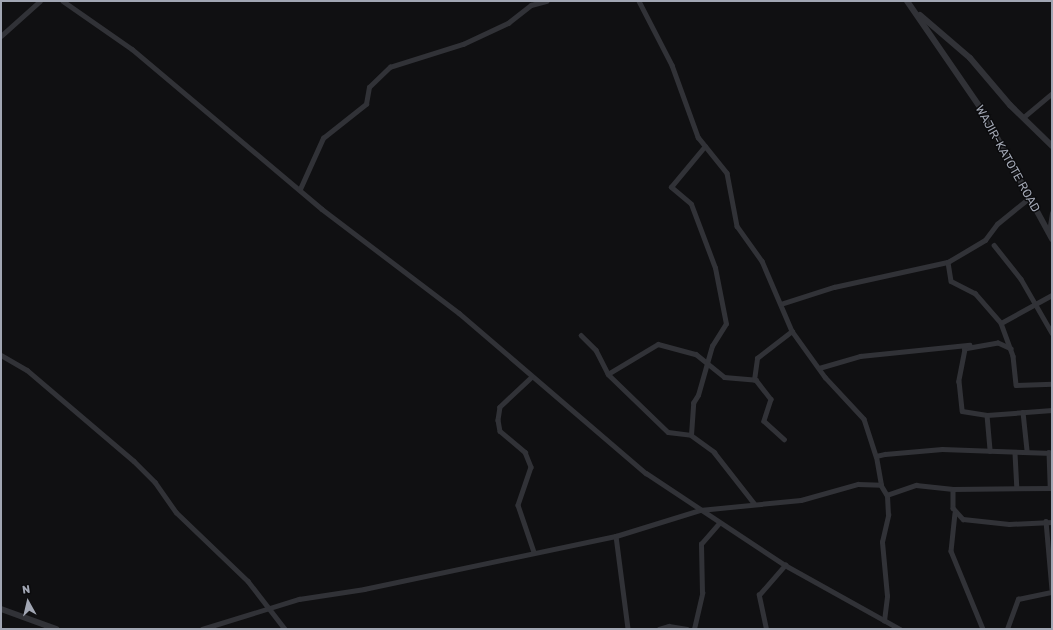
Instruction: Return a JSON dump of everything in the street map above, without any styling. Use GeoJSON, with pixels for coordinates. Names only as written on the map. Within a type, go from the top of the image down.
{"type":"FeatureCollection","features":[{"type":"Feature","properties":{"kind":"street"},"geometry":{"type":"LineString","coordinates":[[1,36],[40,1]]}},
{"type":"Feature","properties":{"kind":"street"},"geometry":{"type":"LineString","coordinates":[[63,1],[132,49],[300,189],[459,313],[646,473],[719,523],[785,565],[898,629]]}},
{"type":"Feature","properties":{"kind":"street"},"geometry":{"type":"LineString","coordinates":[[300,189],[323,138],[366,104],[369,87],[390,67],[452,49],[508,23],[531,5],[546,1]]}},
{"type":"Feature","properties":{"kind":"street"},"geometry":{"type":"LineString","coordinates":[[638,1],[672,65],[704,146],[727,173],[737,226],[762,261],[792,331],[819,368],[864,419],[876,456],[881,486],[887,495],[888,515],[882,542],[887,596],[884,621]]}},
{"type":"Feature","properties":{"kind":"street"},"geometry":{"type":"LineString","coordinates":[[907,1],[934,30],[970,58],[1010,105],[1025,116],[1052,146]]}},
{"type":"Feature","properties":{"kind":"street","name":"WAJIR-KATOTE ROAD"},"geometry":{"type":"LineString","coordinates":[[907,1],[982,110],[1028,198],[1050,236]]}},
{"type":"Feature","properties":{"kind":"street"},"geometry":{"type":"LineString","coordinates":[[1025,116],[1052,93]]}},
{"type":"Feature","properties":{"kind":"street"},"geometry":{"type":"LineString","coordinates":[[691,435],[693,403],[698,395],[707,360],[726,324],[715,268],[691,204],[671,187],[704,146]]}},
{"type":"Feature","properties":{"kind":"street"},"geometry":{"type":"LineString","coordinates":[[781,304],[834,286],[948,262],[985,240],[997,224],[1028,198]]}},
{"type":"Feature","properties":{"kind":"street"},"geometry":{"type":"LineString","coordinates":[[1050,236],[1052,213]]}},
{"type":"Feature","properties":{"kind":"street"},"geometry":{"type":"LineString","coordinates":[[994,244],[1022,279],[1034,305],[1052,333]]}},
{"type":"Feature","properties":{"kind":"street"},"geometry":{"type":"LineString","coordinates":[[948,262],[951,281],[975,292],[1001,323],[1011,349],[1016,385],[1052,384]]}},
{"type":"Feature","properties":{"kind":"street"},"geometry":{"type":"LineString","coordinates":[[1001,323],[1052,295]]}},
{"type":"Feature","properties":{"kind":"street"},"geometry":{"type":"LineString","coordinates":[[754,380],[757,358],[792,331]]}},
{"type":"Feature","properties":{"kind":"street"},"geometry":{"type":"LineString","coordinates":[[581,335],[596,350],[608,374],[668,432],[691,435],[721,459],[754,503]]}},
{"type":"Feature","properties":{"kind":"street"},"geometry":{"type":"LineString","coordinates":[[608,374],[658,344],[707,360],[724,377],[754,380],[771,399],[765,417],[766,425],[784,438]]}},
{"type":"Feature","properties":{"kind":"street"},"geometry":{"type":"LineString","coordinates":[[819,368],[860,356],[970,345],[998,344],[1011,349]]}},
{"type":"Feature","properties":{"kind":"street"},"geometry":{"type":"LineString","coordinates":[[970,345],[963,357],[960,408],[965,414],[987,415],[1052,409]]}},
{"type":"Feature","properties":{"kind":"street"},"geometry":{"type":"LineString","coordinates":[[1,355],[26,370],[134,461],[155,482],[176,512],[236,569],[270,607],[285,629]]}},
{"type":"Feature","properties":{"kind":"street"},"geometry":{"type":"LineString","coordinates":[[532,377],[500,407],[498,420],[500,431],[525,452],[531,467],[518,505],[534,552]]}},
{"type":"Feature","properties":{"kind":"street"},"geometry":{"type":"LineString","coordinates":[[1023,412],[1027,451]]}},
{"type":"Feature","properties":{"kind":"street"},"geometry":{"type":"LineString","coordinates":[[987,415],[990,451]]}},
{"type":"Feature","properties":{"kind":"street"},"geometry":{"type":"LineString","coordinates":[[876,456],[942,449],[1015,453],[1027,451],[1050,452],[1051,488],[953,489],[916,485],[887,495]]}},
{"type":"Feature","properties":{"kind":"street"},"geometry":{"type":"LineString","coordinates":[[1015,453],[1017,488]]}},
{"type":"Feature","properties":{"kind":"street"},"geometry":{"type":"LineString","coordinates":[[202,629],[270,607],[616,536],[700,510],[754,503],[801,500],[858,484],[881,486]]}},
{"type":"Feature","properties":{"kind":"street"},"geometry":{"type":"LineString","coordinates":[[953,489],[956,513],[950,551],[983,629]]}},
{"type":"Feature","properties":{"kind":"street"},"geometry":{"type":"LineString","coordinates":[[956,513],[963,519],[1009,524],[1046,521],[1052,522]]}},
{"type":"Feature","properties":{"kind":"street"},"geometry":{"type":"LineString","coordinates":[[1007,629],[1018,598],[1052,590],[1046,521]]}},
{"type":"Feature","properties":{"kind":"street"},"geometry":{"type":"LineString","coordinates":[[694,629],[702,593],[701,544],[719,523]]}},
{"type":"Feature","properties":{"kind":"street"},"geometry":{"type":"LineString","coordinates":[[616,536],[628,629]]}},
{"type":"Feature","properties":{"kind":"street"},"geometry":{"type":"LineString","coordinates":[[766,629],[760,595],[785,565]]}},
{"type":"Feature","properties":{"kind":"street"},"geometry":{"type":"LineString","coordinates":[[1,609],[56,629]]}},
{"type":"Feature","properties":{"kind":"street"},"geometry":{"type":"LineString","coordinates":[[659,629],[669,626],[687,629]]}}]}
